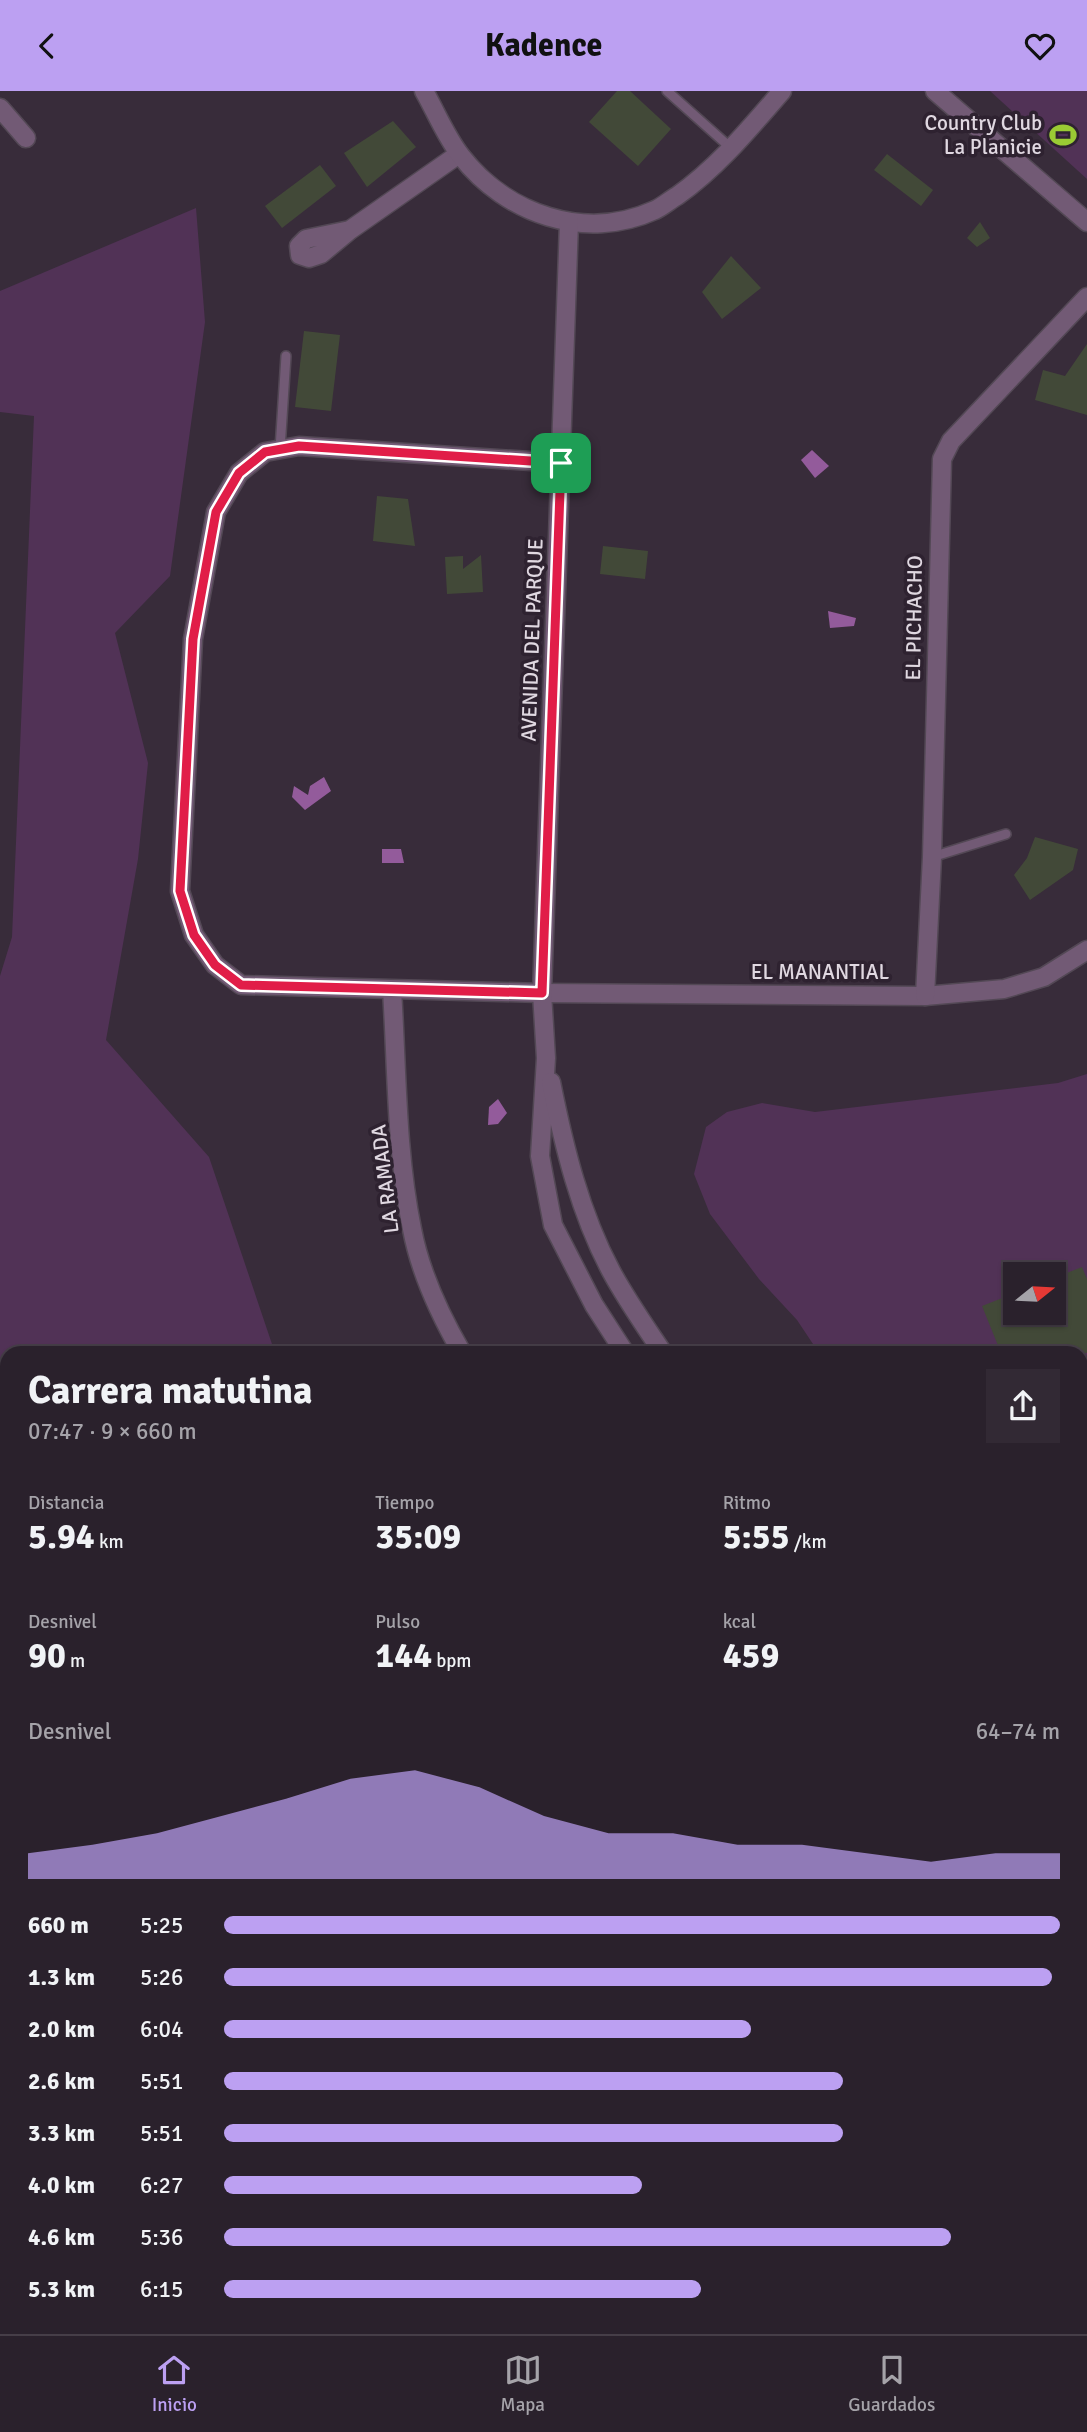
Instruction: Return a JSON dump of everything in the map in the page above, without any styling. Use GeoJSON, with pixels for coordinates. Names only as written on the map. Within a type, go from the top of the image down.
{"type":"FeatureCollection","features":[{"type":"Feature","properties":{"kind":"street"},"geometry":{"type":"LineString","coordinates":[[424,91],[459,154],[488,186],[529,211],[569,222],[618,222],[656,210],[694,184],[732,149],[782,91]]}},
{"type":"Feature","properties":{"kind":"street"},"geometry":{"type":"LineString","coordinates":[[935,91],[1087,222]]}},
{"type":"Feature","properties":{"kind":"street"},"geometry":{"type":"LineString","coordinates":[[0,108],[26,138]]}},
{"type":"Feature","properties":{"kind":"street"},"geometry":{"type":"LineString","coordinates":[[350,230],[459,154]]}},
{"type":"Feature","properties":{"kind":"street","name":"AVENIDA DEL PARQUE"},"geometry":{"type":"LineString","coordinates":[[569,222],[542,993],[546,1058],[540,1156],[553,1225],[594,1305],[620,1346]]}},
{"type":"Feature","properties":{"kind":"street","name":"EL PICHACHO"},"geometry":{"type":"LineString","coordinates":[[925,996],[932,857],[942,459],[951,441],[1087,297]]}},
{"type":"Feature","properties":{"kind":"street"},"geometry":{"type":"LineString","coordinates":[[280,449],[299,446],[561,463]]}},
{"type":"Feature","properties":{"kind":"street","name":"EL MANANTIAL"},"geometry":{"type":"LineString","coordinates":[[280,449],[265,452],[239,473],[216,512],[193,639],[180,891],[194,935],[215,965],[241,985],[542,993],[925,996],[1004,989],[1044,977],[1087,950]]}},
{"type":"Feature","properties":{"kind":"street","name":"LA RAMADA"},"geometry":{"type":"LineString","coordinates":[[392,990],[404,1179],[412,1231],[427,1280],[458,1346]]}},
{"type":"Feature","properties":{"kind":"street","name":"AVENIDA DEL PARQUE"},"geometry":{"type":"LineString","coordinates":[[546,1058],[563,1141],[586,1214],[610,1270],[659,1346]]}},
{"type":"Feature","properties":{"kind":"lane"},"geometry":{"type":"LineString","coordinates":[[667,91],[732,149]]}},
{"type":"Feature","properties":{"kind":"lane"},"geometry":{"type":"LineString","coordinates":[[280,449],[286,356]]}},
{"type":"Feature","properties":{"kind":"lane"},"geometry":{"type":"LineString","coordinates":[[932,857],[1006,834]]}},
{"type":"Feature","properties":{"kind":"shaded area","name":"Country Club La Planicie"},"geometry":{"type":"Polygon","coordinates":[[[990,91],[1087,91],[1087,179],[990,91]]]}},
{"type":"Feature","properties":{"kind":"shaded area"},"geometry":{"type":"Polygon","coordinates":[[[196,208],[205,322],[170,576],[115,633],[148,763],[138,859],[106,1040],[209,1157],[273,1346],[0,1346],[0,976],[12,937],[34,416],[0,412],[0,291],[196,208]]]}},
{"type":"Feature","properties":{"kind":"shaded area"},"geometry":{"type":"Polygon","coordinates":[[[812,450],[829,466],[815,478],[801,460],[812,450]]]}},
{"type":"Feature","properties":{"kind":"shaded area"},"geometry":{"type":"Polygon","coordinates":[[[828,611],[856,618],[854,626],[830,628],[828,611]]]}},
{"type":"Feature","properties":{"kind":"shaded area"},"geometry":{"type":"Polygon","coordinates":[[[324,777],[331,791],[305,810],[292,797],[294,786],[308,795],[310,786],[324,777]]]}},
{"type":"Feature","properties":{"kind":"shaded area"},"geometry":{"type":"Polygon","coordinates":[[[382,849],[401,849],[404,863],[382,863],[382,849]]]}},
{"type":"Feature","properties":{"kind":"shaded area"},"geometry":{"type":"Polygon","coordinates":[[[1087,1074],[1087,1346],[814,1346],[797,1320],[759,1279],[710,1214],[694,1174],[706,1127],[727,1112],[762,1103],[815,1112],[1058,1083],[1087,1074]]]}},
{"type":"Feature","properties":{"kind":"shaded area"},"geometry":{"type":"Polygon","coordinates":[[[498,1099],[507,1113],[498,1124],[488,1125],[489,1107],[498,1099]]]}},
{"type":"Feature","properties":{"kind":"building"},"geometry":{"type":"Polygon","coordinates":[[[617,91],[630,91],[671,129],[638,166],[589,122],[617,91]]]}},
{"type":"Feature","properties":{"kind":"building"},"geometry":{"type":"Polygon","coordinates":[[[393,121],[416,147],[367,187],[344,153],[393,121]]]}},
{"type":"Feature","properties":{"kind":"building"},"geometry":{"type":"Polygon","coordinates":[[[887,154],[933,190],[921,206],[874,170],[887,154]]]}},
{"type":"Feature","properties":{"kind":"building"},"geometry":{"type":"Polygon","coordinates":[[[320,165],[336,186],[282,228],[265,206],[320,165]]]}},
{"type":"Feature","properties":{"kind":"building"},"geometry":{"type":"Polygon","coordinates":[[[980,222],[990,238],[977,247],[967,238],[980,222]]]}},
{"type":"Feature","properties":{"kind":"building"},"geometry":{"type":"Polygon","coordinates":[[[731,256],[761,288],[722,319],[702,292],[731,256]]]}},
{"type":"Feature","properties":{"kind":"building"},"geometry":{"type":"Polygon","coordinates":[[[304,331],[340,335],[331,411],[295,407],[304,331]]]}},
{"type":"Feature","properties":{"kind":"building"},"geometry":{"type":"Polygon","coordinates":[[[1087,344],[1087,415],[1035,400],[1043,370],[1065,376],[1087,344]]]}},
{"type":"Feature","properties":{"kind":"building"},"geometry":{"type":"Polygon","coordinates":[[[377,496],[408,499],[415,546],[373,541],[377,496]]]}},
{"type":"Feature","properties":{"kind":"building"},"geometry":{"type":"Polygon","coordinates":[[[603,546],[648,551],[645,579],[600,574],[603,546]]]}},
{"type":"Feature","properties":{"kind":"building"},"geometry":{"type":"Polygon","coordinates":[[[481,555],[483,592],[447,594],[445,557],[463,556],[463,569],[481,555]]]}},
{"type":"Feature","properties":{"kind":"building"},"geometry":{"type":"Polygon","coordinates":[[[1035,837],[1078,849],[1073,870],[1030,900],[1014,875],[1027,858],[1035,837]]]}},
{"type":"Feature","properties":{"kind":"building"},"geometry":{"type":"Polygon","coordinates":[[[1082,1267],[1087,1279],[1087,1346],[998,1346],[982,1306],[1003,1298],[1003,1325],[1066,1325],[1066,1273],[1082,1267]]]}},
{"type":"Feature","properties":{"kind":"place","name":"Country Club La Planicie"},"geometry":{"type":"Point","coordinates":[1063,135]}},
{"type":"Feature","properties":{"kind":"route"},"geometry":{"type":"LineString","coordinates":[[299,446],[561,463],[542,993],[241,985],[215,965],[194,935],[180,891],[193,639],[216,512],[239,473],[265,452],[299,446]]}}]}
